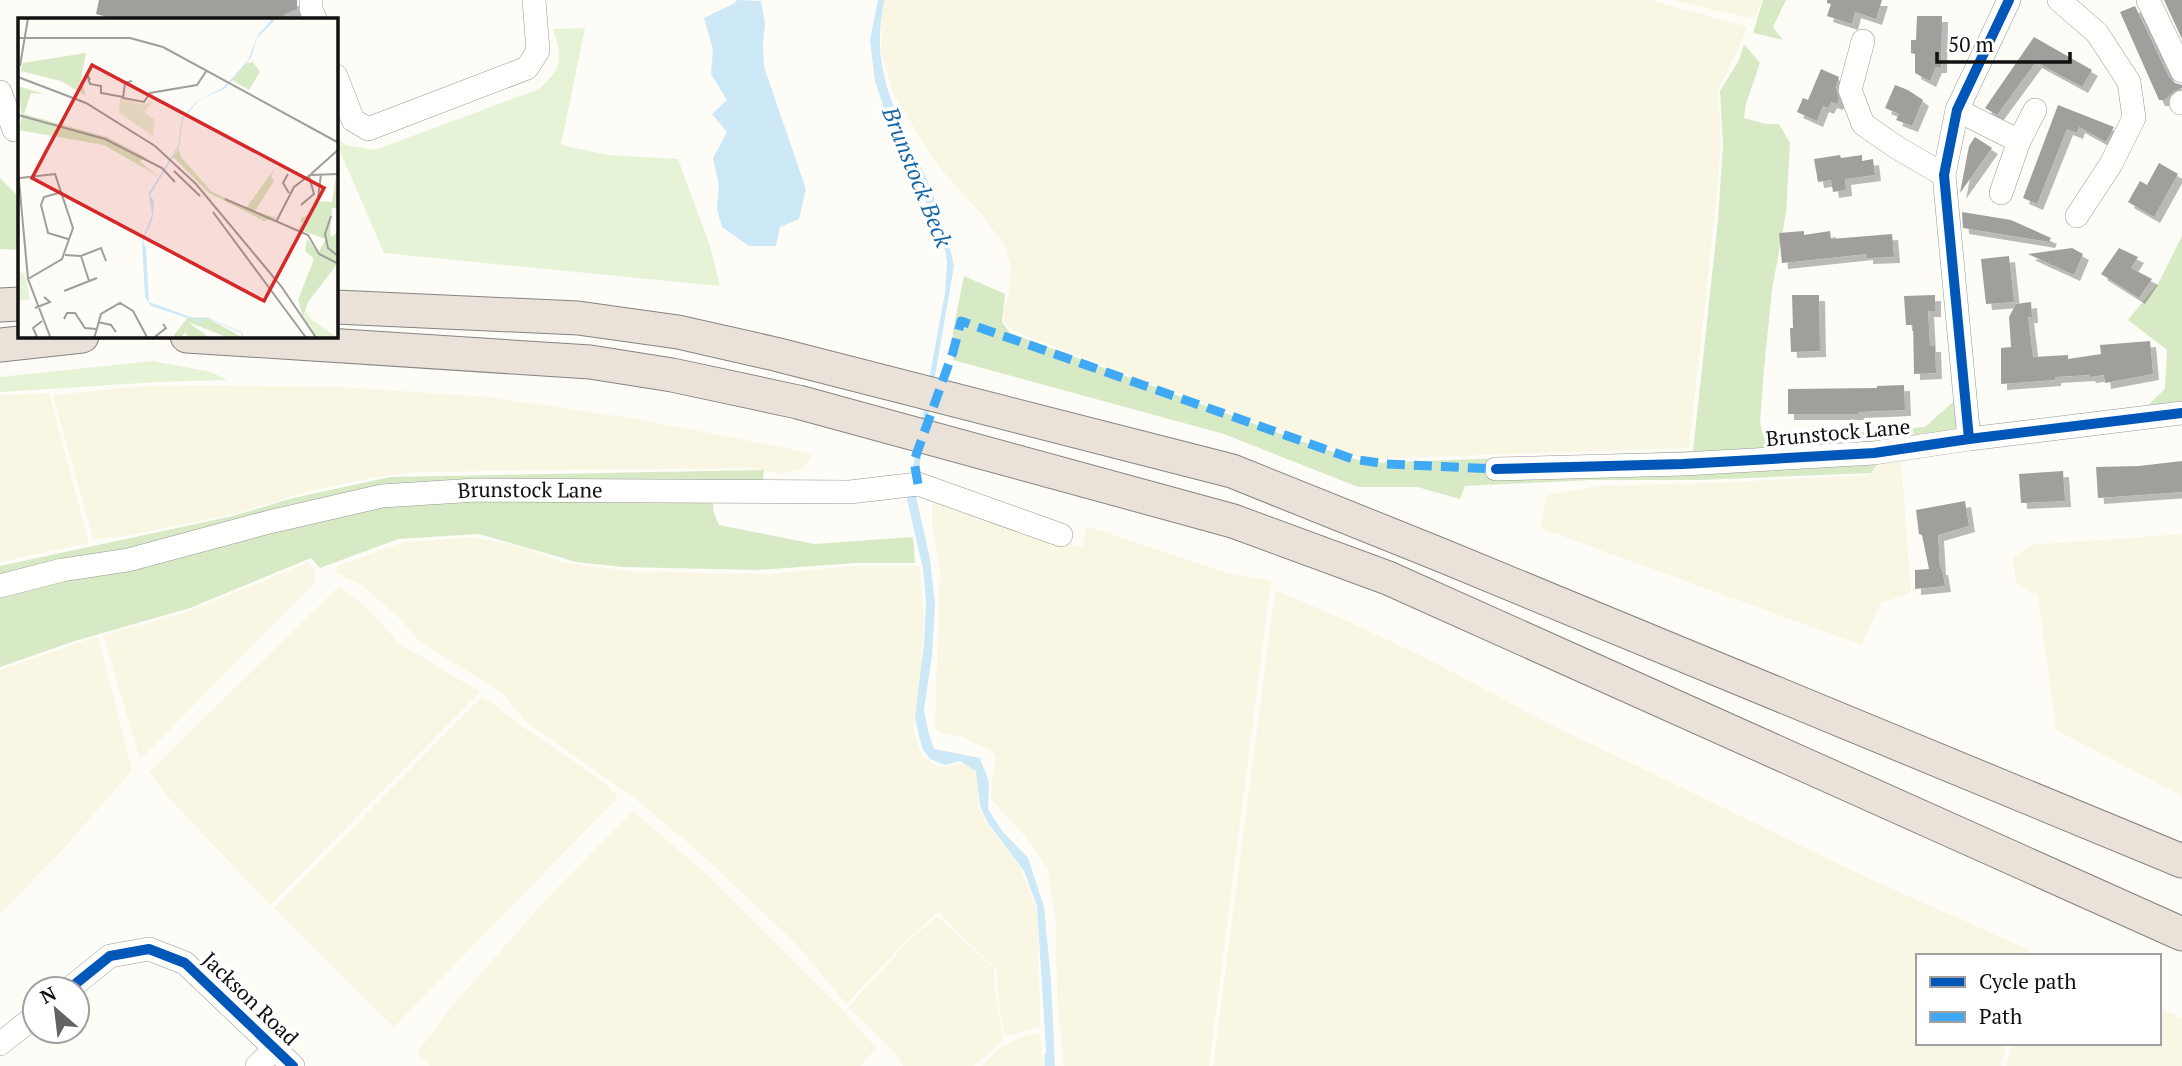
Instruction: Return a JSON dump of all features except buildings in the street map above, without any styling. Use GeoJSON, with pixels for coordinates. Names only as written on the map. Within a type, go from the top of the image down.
{"type":"FeatureCollection","features":[{"type":"Feature","properties":{"kind":"highway"},"geometry":{"type":"LineString","coordinates":[[0,305],[18,304]]}},
{"type":"Feature","properties":{"kind":"highway"},"geometry":{"type":"LineString","coordinates":[[338,307],[578,318],[678,332],[775,354],[1231,471],[2182,861]]}},
{"type":"Feature","properties":{"kind":"highway"},"geometry":{"type":"LineString","coordinates":[[0,345],[64,338]]}},
{"type":"Feature","properties":{"kind":"highway"},"geometry":{"type":"LineString","coordinates":[[218,338],[590,362],[672,374],[798,402],[1233,521],[1388,578],[2182,934]]}},
{"type":"Feature","properties":{"kind":"street"},"geometry":{"type":"LineString","coordinates":[[311,0],[315,18]]}},
{"type":"Feature","properties":{"kind":"street"},"geometry":{"type":"LineString","coordinates":[[338,88],[343,117],[368,128],[527,68],[538,51],[534,0]]}},
{"type":"Feature","properties":{"kind":"street"},"geometry":{"type":"LineString","coordinates":[[1969,439],[1944,175],[1957,110],[2009,0]]}},
{"type":"Feature","properties":{"kind":"street"},"geometry":{"type":"LineString","coordinates":[[2059,0],[2097,33],[2129,82],[2134,118],[2111,164],[2077,216]]}},
{"type":"Feature","properties":{"kind":"street"},"geometry":{"type":"LineString","coordinates":[[2148,0],[2182,71]]}},
{"type":"Feature","properties":{"kind":"street"},"geometry":{"type":"LineString","coordinates":[[1863,41],[1850,90],[1863,124],[1944,175]]}},
{"type":"Feature","properties":{"kind":"street"},"geometry":{"type":"LineString","coordinates":[[18,83],[0,90],[14,130],[18,129]]}},
{"type":"Feature","properties":{"kind":"street"},"geometry":{"type":"LineString","coordinates":[[1957,110],[2019,141]]}},
{"type":"Feature","properties":{"kind":"street"},"geometry":{"type":"LineString","coordinates":[[2001,193],[2019,141],[2035,110]]}},
{"type":"Feature","properties":{"kind":"street","name":"Brunstock Lane"},"geometry":{"type":"LineString","coordinates":[[1496,469],[1683,464],[1874,453],[2182,413]]}},
{"type":"Feature","properties":{"kind":"street","name":"Brunstock Lane"},"geometry":{"type":"LineString","coordinates":[[0,586],[62,570],[128,561],[269,522],[382,496],[476,490],[850,492],[918,484],[1061,535]]}},
{"type":"Feature","properties":{"kind":"street","name":"Jackson Road"},"geometry":{"type":"LineString","coordinates":[[86,975],[110,956],[149,949],[185,963],[292,1066]]}},
{"type":"Feature","properties":{"kind":"street"},"geometry":{"type":"LineString","coordinates":[[0,1044],[21,1027]]}},
{"type":"Feature","properties":{"kind":"street"},"geometry":{"type":"LineString","coordinates":[[257,1066],[274,1049]]}},
{"type":"Feature","properties":{"kind":"shaded area"},"geometry":{"type":"Polygon","coordinates":[[[884,0],[1650,0],[1748,27],[1718,91],[1721,139],[1718,185],[1689,448],[1365,459],[1243,418],[1011,330],[1004,321],[1011,267],[1004,245],[984,217],[930,154],[892,91],[881,51],[884,0]]]}},
{"type":"Feature","properties":{"kind":"shaded area"},"geometry":{"type":"Polygon","coordinates":[[[1671,0],[1762,0],[1754,19],[1671,0]]]}},
{"type":"Feature","properties":{"kind":"shaded area"},"geometry":{"type":"Polygon","coordinates":[[[143,386],[341,387],[489,397],[637,419],[812,455],[803,468],[783,474],[750,468],[413,472],[310,491],[241,512],[123,537],[93,539],[53,395],[143,386]]]}},
{"type":"Feature","properties":{"kind":"shaded area"},"geometry":{"type":"Polygon","coordinates":[[[49,393],[89,543],[0,562],[0,395],[49,393]]]}},
{"type":"Feature","properties":{"kind":"shaded area"},"geometry":{"type":"Polygon","coordinates":[[[1901,459],[1911,593],[1881,603],[1861,645],[1540,528],[1547,495],[1600,486],[1870,475],[1884,461],[1901,459]]]}},
{"type":"Feature","properties":{"kind":"shaded area"},"geometry":{"type":"Polygon","coordinates":[[[932,503],[1082,547],[1087,526],[1227,573],[1271,581],[1209,1066],[1064,1066],[1057,997],[1056,925],[1048,871],[1030,842],[991,799],[991,781],[996,759],[992,751],[962,737],[938,732],[935,726],[940,570],[932,526],[932,503]]]}},
{"type":"Feature","properties":{"kind":"shaded area"},"geometry":{"type":"Polygon","coordinates":[[[2182,534],[2182,796],[2056,730],[2038,596],[2016,583],[2013,558],[2030,545],[2182,534]]]}},
{"type":"Feature","properties":{"kind":"shaded area"},"geometry":{"type":"Polygon","coordinates":[[[472,537],[522,547],[566,563],[630,571],[769,574],[850,566],[920,566],[924,618],[919,700],[913,730],[922,756],[938,766],[963,763],[972,767],[978,777],[978,806],[986,822],[1020,867],[1038,913],[1040,1027],[1004,1037],[997,970],[938,912],[903,944],[846,1004],[798,946],[700,853],[638,801],[525,721],[504,694],[420,642],[400,619],[362,585],[336,573],[337,566],[404,542],[472,537]]]}},
{"type":"Feature","properties":{"kind":"shaded area"},"geometry":{"type":"Polygon","coordinates":[[[309,562],[316,581],[140,760],[103,635],[184,613],[309,562]]]}},
{"type":"Feature","properties":{"kind":"shaded area"},"geometry":{"type":"Polygon","coordinates":[[[339,586],[367,608],[399,643],[480,692],[270,905],[169,798],[149,772],[339,586]]]}},
{"type":"Feature","properties":{"kind":"shaded area"},"geometry":{"type":"Polygon","coordinates":[[[1275,590],[1422,656],[1546,722],[1868,878],[2030,950],[2029,954],[1916,954],[1916,1045],[2006,1045],[2001,1066],[1213,1066],[1275,590]]]}},
{"type":"Feature","properties":{"kind":"shaded area"},"geometry":{"type":"Polygon","coordinates":[[[98,636],[132,770],[66,846],[0,914],[0,670],[98,636]]]}},
{"type":"Feature","properties":{"kind":"shaded area"},"geometry":{"type":"Polygon","coordinates":[[[481,697],[603,781],[618,797],[394,1027],[274,908],[481,697]]]}},
{"type":"Feature","properties":{"kind":"shaded area"},"geometry":{"type":"Polygon","coordinates":[[[633,811],[712,879],[839,1006],[876,1048],[860,1066],[430,1066],[417,1053],[453,1005],[550,895],[633,811]]]}},
{"type":"Feature","properties":{"kind":"shaded area"},"geometry":{"type":"Polygon","coordinates":[[[937,916],[994,969],[1003,1039],[974,1066],[903,1066],[894,1052],[848,1007],[909,941],[937,916]]]}},
{"type":"Feature","properties":{"kind":"shaded area"},"geometry":{"type":"Polygon","coordinates":[[[2161,1009],[2182,1018],[2182,1066],[2006,1066],[2011,1045],[2161,1045],[2161,1009]]]}},
{"type":"Feature","properties":{"kind":"shaded area"},"geometry":{"type":"Polygon","coordinates":[[[1040,1032],[1043,1066],[982,1066],[998,1049],[1022,1037],[1040,1032]]]}},
{"type":"Feature","properties":{"kind":"green space"},"geometry":{"type":"Polygon","coordinates":[[[1763,0],[1786,0],[1773,27],[1783,40],[1753,33],[1763,0]]]}},
{"type":"Feature","properties":{"kind":"green space"},"geometry":{"type":"Polygon","coordinates":[[[585,28],[561,145],[608,155],[678,159],[710,246],[720,286],[384,253],[338,147],[338,138],[345,145],[375,150],[539,89],[552,75],[558,62],[553,29],[585,28]]]}},
{"type":"Feature","properties":{"kind":"green space"},"geometry":{"type":"Polygon","coordinates":[[[1744,44],[1760,63],[1744,118],[1766,124],[1779,124],[1790,143],[1786,213],[1772,290],[1764,369],[1760,422],[1764,438],[1770,440],[1925,427],[1953,402],[1956,404],[1959,430],[1881,461],[1871,473],[1465,486],[1460,499],[1417,487],[1358,487],[1224,434],[953,360],[953,331],[964,276],[1005,294],[1002,322],[1010,333],[1367,463],[1693,451],[1718,220],[1723,145],[1720,91],[1739,60],[1744,44]]]}},
{"type":"Feature","properties":{"kind":"green space"},"geometry":{"type":"Polygon","coordinates":[[[0,178],[18,196],[18,250],[0,249],[0,178]]]}},
{"type":"Feature","properties":{"kind":"green space"},"geometry":{"type":"Polygon","coordinates":[[[2182,236],[2182,420],[2145,408],[2165,389],[2167,350],[2128,320],[2159,282],[2182,236]]]}},
{"type":"Feature","properties":{"kind":"green space"},"geometry":{"type":"Polygon","coordinates":[[[153,361],[211,372],[227,380],[0,392],[0,377],[153,361]]]}},
{"type":"Feature","properties":{"kind":"green space"},"geometry":{"type":"Polygon","coordinates":[[[764,470],[762,492],[713,488],[713,510],[719,525],[814,544],[913,537],[915,563],[855,563],[757,570],[622,567],[576,562],[479,534],[398,539],[320,568],[311,558],[190,608],[75,641],[0,667],[0,566],[233,516],[289,499],[390,477],[764,470]]]}},
{"type":"Feature","properties":{"kind":"water"},"geometry":{"type":"Polygon","coordinates":[[[737,0],[761,1],[765,23],[764,67],[806,189],[799,219],[780,227],[776,246],[749,246],[722,227],[717,209],[719,185],[713,158],[727,132],[712,114],[727,100],[711,74],[713,50],[704,18],[737,0]]]}},
{"type":"Feature","properties":{"kind":"water","name":"Brunstock Beck"},"geometry":{"type":"Polygon","coordinates":[[[878,0],[884,0],[880,42],[885,79],[894,108],[935,201],[954,266],[915,492],[930,559],[935,605],[932,655],[924,710],[934,749],[980,758],[989,782],[988,809],[1002,831],[1028,858],[1044,907],[1055,1066],[1047,1066],[1037,906],[1024,871],[988,823],[980,806],[976,771],[960,761],[945,765],[930,759],[922,748],[915,718],[926,602],[923,569],[907,499],[945,293],[947,262],[945,250],[907,153],[884,108],[875,81],[870,40],[878,0]]]}},
{"type":"Feature","properties":{"kind":"waterway","name":"Brunstock Beck"},"geometry":{"type":"LineString","coordinates":[[1047,1055],[1047,1066]]}},
{"type":"Feature","properties":{"kind":"marked path"},"geometry":{"type":"LineString","coordinates":[[918,484],[914,461],[953,352],[961,321],[1353,459],[1386,464],[1496,469]]}},
{"type":"Feature","properties":{"kind":"cycle path"},"geometry":{"type":"LineString","coordinates":[[1969,439],[1944,175],[1957,110],[2009,0]]}},
{"type":"Feature","properties":{"kind":"cycle path"},"geometry":{"type":"LineString","coordinates":[[1496,469],[1683,464],[1874,453],[2182,413]]}},
{"type":"Feature","properties":{"kind":"cycle path"},"geometry":{"type":"LineString","coordinates":[[86,975],[110,956],[149,949],[185,963],[293,1066]]}}]}
